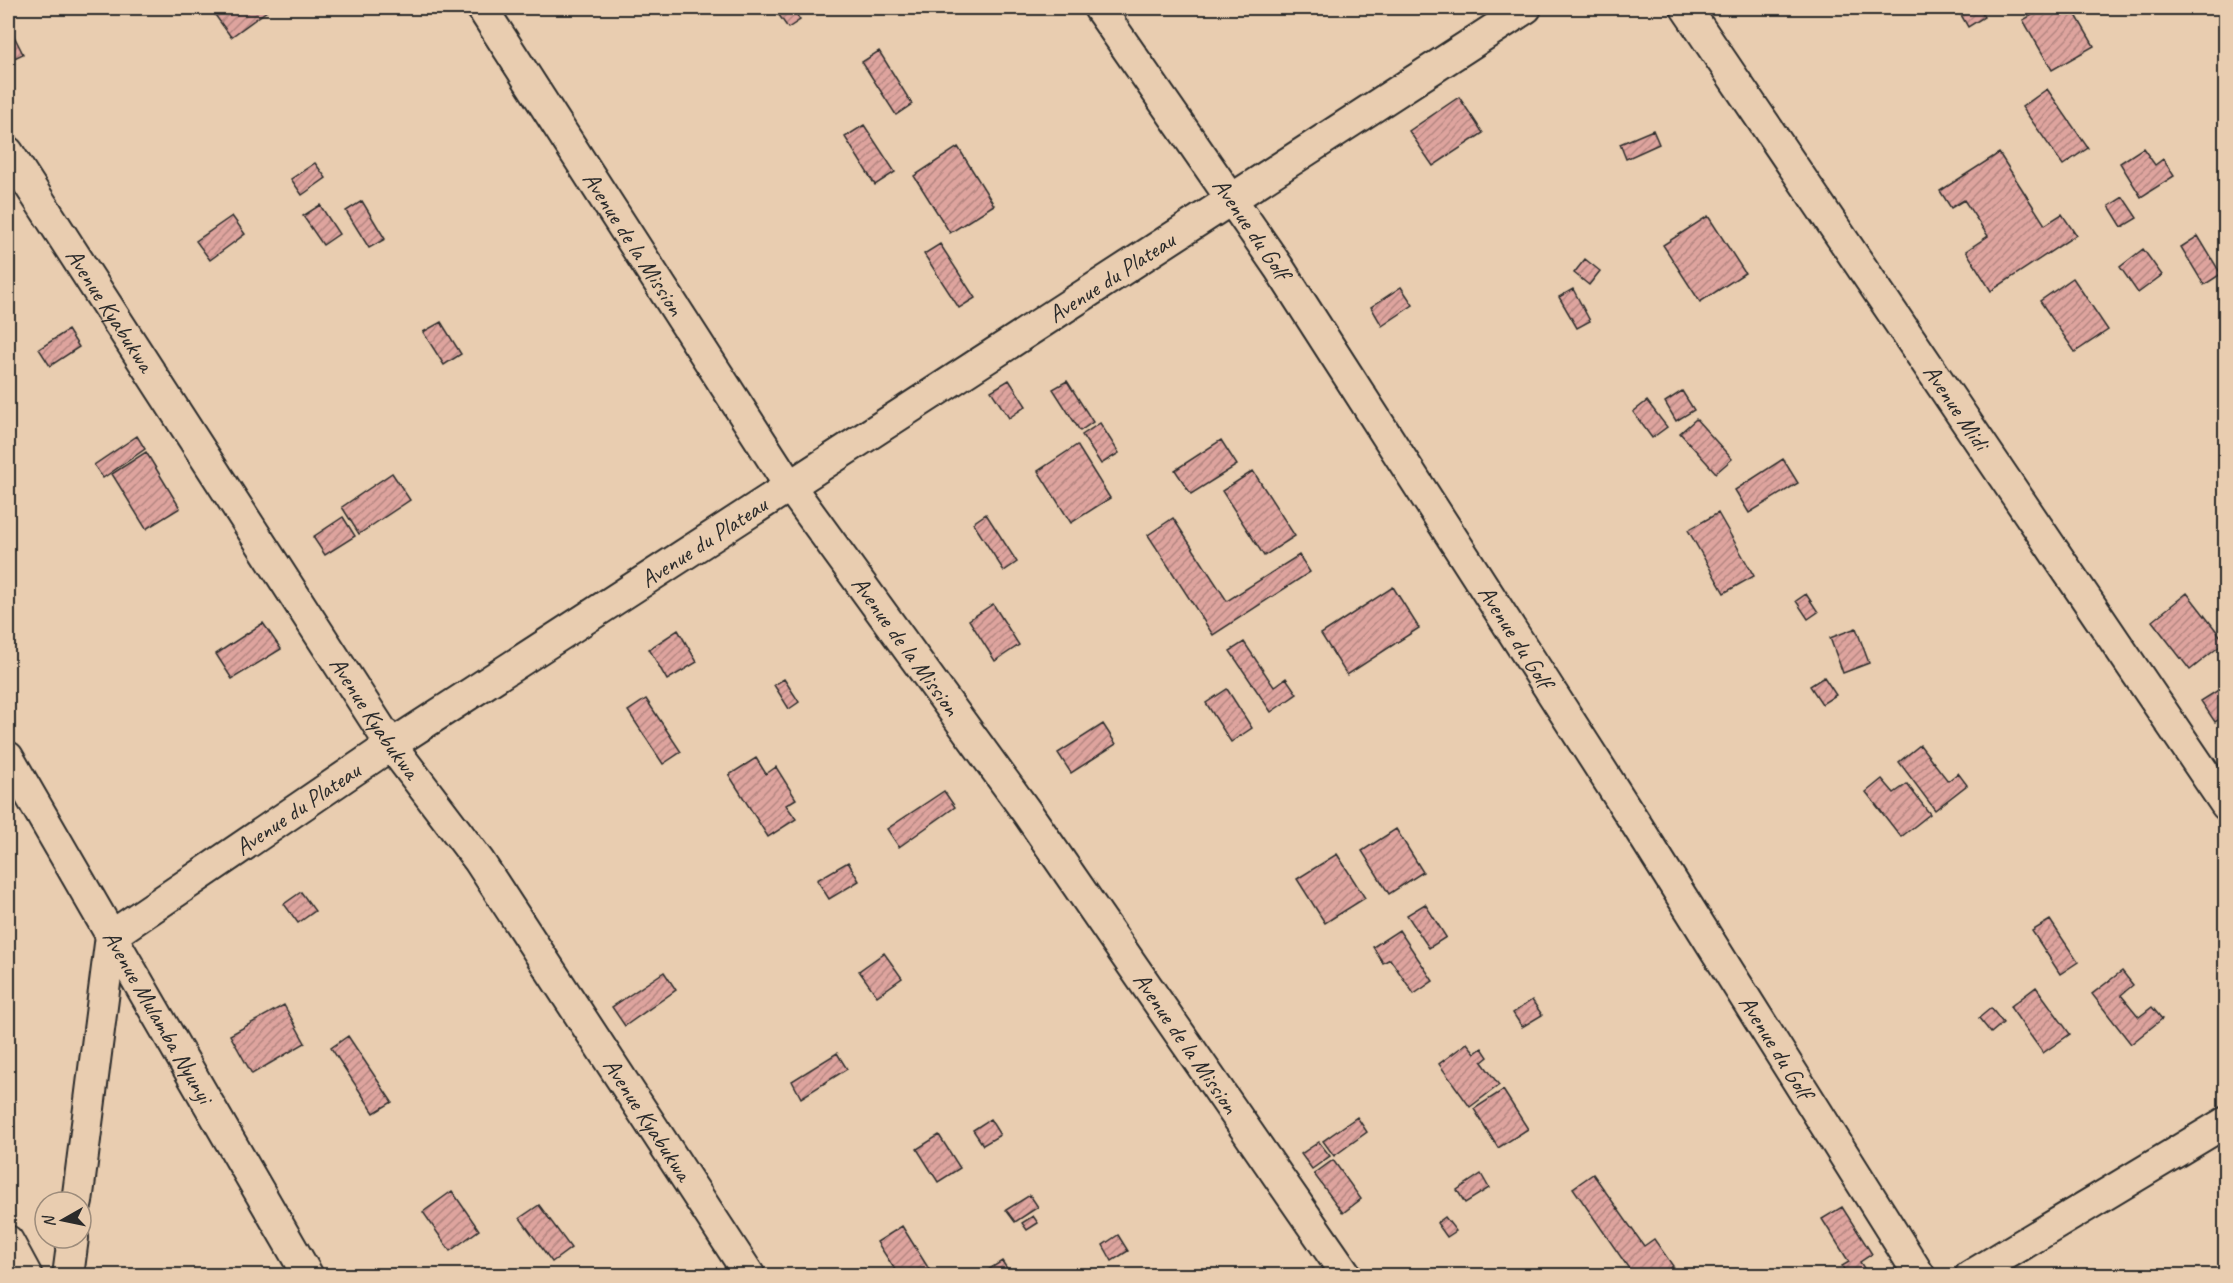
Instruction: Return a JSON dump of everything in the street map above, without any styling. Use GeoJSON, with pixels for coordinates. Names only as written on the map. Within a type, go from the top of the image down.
{"type":"FeatureCollection","features":[{"type":"Feature","properties":{"kind":"street","name":"Avenue de la Mission"},"geometry":{"type":"LineString","coordinates":[[482,8],[789,484],[1028,814],[1347,1275]]}},
{"type":"Feature","properties":{"kind":"street","name":"Avenue du Golf"},"geometry":{"type":"LineString","coordinates":[[1099,8],[1279,268],[1626,807],[1920,1275]]}},
{"type":"Feature","properties":{"kind":"street","name":"Avenue du Plateau"},"geometry":{"type":"LineString","coordinates":[[111,936],[391,745],[789,484],[1526,8]]}},
{"type":"Feature","properties":{"kind":"street","name":"Avenue Midi"},"geometry":{"type":"LineString","coordinates":[[1686,8],[2226,805]]}},
{"type":"Feature","properties":{"kind":"street","name":"Avenue Kyabukwa"},"geometry":{"type":"LineString","coordinates":[[8,152],[391,745],[479,861],[750,1275]]}},
{"type":"Feature","properties":{"kind":"street","name":"Avenue Mulamba Nyunyi"},"geometry":{"type":"LineString","coordinates":[[8,758],[308,1275]]}},
{"type":"Feature","properties":{"kind":"street"},"geometry":{"type":"LineString","coordinates":[[79,1190],[111,936]]}},
{"type":"Feature","properties":{"kind":"street"},"geometry":{"type":"LineString","coordinates":[[1970,1275],[2226,1122]]}},
{"type":"Feature","properties":{"kind":"street"},"geometry":{"type":"LineString","coordinates":[[8,1241],[27,1275]]}},
{"type":"Feature","properties":{"kind":"street"},"geometry":{"type":"LineString","coordinates":[[68,1275],[71,1250]]}},
{"type":"Feature","properties":{"kind":"building"},"geometry":{"type":"Polygon","coordinates":[[[210,8],[271,8],[231,37],[210,8]]]}},
{"type":"Feature","properties":{"kind":"building"},"geometry":{"type":"Polygon","coordinates":[[[774,8],[792,8],[800,20],[788,28],[774,8]]]}},
{"type":"Feature","properties":{"kind":"building"},"geometry":{"type":"Polygon","coordinates":[[[1957,8],[1979,8],[1984,17],[1968,27],[1957,8]]]}},
{"type":"Feature","properties":{"kind":"building"},"geometry":{"type":"Polygon","coordinates":[[[2045,8],[2072,8],[2094,46],[2052,70],[2023,20],[2045,8]]]}},
{"type":"Feature","properties":{"kind":"building"},"geometry":{"type":"Polygon","coordinates":[[[10,28],[23,54],[8,61],[8,29],[10,28]]]}},
{"type":"Feature","properties":{"kind":"building"},"geometry":{"type":"Polygon","coordinates":[[[879,51],[912,104],[896,115],[862,62],[879,51]]]}},
{"type":"Feature","properties":{"kind":"building"},"geometry":{"type":"Polygon","coordinates":[[[2047,89],[2088,148],[2063,165],[2022,107],[2047,89]]]}},
{"type":"Feature","properties":{"kind":"building"},"geometry":{"type":"Polygon","coordinates":[[[1459,97],[1483,133],[1433,166],[1409,131],[1459,97]]]}},
{"type":"Feature","properties":{"kind":"building"},"geometry":{"type":"Polygon","coordinates":[[[864,125],[895,172],[875,185],[845,137],[864,125]]]}},
{"type":"Feature","properties":{"kind":"building"},"geometry":{"type":"Polygon","coordinates":[[[1653,130],[1659,144],[1626,159],[1620,144],[1653,130]]]}},
{"type":"Feature","properties":{"kind":"building"},"geometry":{"type":"Polygon","coordinates":[[[958,147],[994,205],[950,233],[914,176],[958,147]]]}},
{"type":"Feature","properties":{"kind":"building"},"geometry":{"type":"Polygon","coordinates":[[[2143,148],[2155,165],[2163,159],[2174,176],[2141,197],[2120,163],[2143,148]]]}},
{"type":"Feature","properties":{"kind":"building"},"geometry":{"type":"Polygon","coordinates":[[[1999,153],[2045,225],[2062,214],[2076,235],[1991,291],[1966,251],[1988,236],[1964,200],[1951,208],[1940,191],[1999,153]]]}},
{"type":"Feature","properties":{"kind":"building"},"geometry":{"type":"Polygon","coordinates":[[[315,163],[326,178],[302,195],[291,179],[315,163]]]}},
{"type":"Feature","properties":{"kind":"building"},"geometry":{"type":"Polygon","coordinates":[[[2123,197],[2137,218],[2122,227],[2109,206],[2123,197]]]}},
{"type":"Feature","properties":{"kind":"building"},"geometry":{"type":"Polygon","coordinates":[[[362,201],[385,239],[369,248],[346,211],[362,201]]]}},
{"type":"Feature","properties":{"kind":"building"},"geometry":{"type":"Polygon","coordinates":[[[320,205],[339,234],[323,245],[303,216],[320,205]]]}},
{"type":"Feature","properties":{"kind":"building"},"geometry":{"type":"Polygon","coordinates":[[[232,216],[245,234],[210,260],[196,241],[232,216]]]}},
{"type":"Feature","properties":{"kind":"building"},"geometry":{"type":"Polygon","coordinates":[[[1708,216],[1745,273],[1700,302],[1663,245],[1708,216]]]}},
{"type":"Feature","properties":{"kind":"building"},"geometry":{"type":"Polygon","coordinates":[[[2198,236],[2221,274],[2204,285],[2181,247],[2198,236]]]}},
{"type":"Feature","properties":{"kind":"building"},"geometry":{"type":"Polygon","coordinates":[[[940,244],[975,298],[959,308],[924,254],[940,244]]]}},
{"type":"Feature","properties":{"kind":"building"},"geometry":{"type":"Polygon","coordinates":[[[2143,249],[2162,275],[2138,293],[2120,267],[2143,249]]]}},
{"type":"Feature","properties":{"kind":"building"},"geometry":{"type":"Polygon","coordinates":[[[1585,259],[1600,271],[1589,285],[1574,273],[1585,259]]]}},
{"type":"Feature","properties":{"kind":"building"},"geometry":{"type":"Polygon","coordinates":[[[2073,278],[2108,330],[2075,352],[2040,301],[2073,278]]]}},
{"type":"Feature","properties":{"kind":"building"},"geometry":{"type":"Polygon","coordinates":[[[1401,287],[1413,305],[1382,326],[1371,307],[1401,287]]]}},
{"type":"Feature","properties":{"kind":"building"},"geometry":{"type":"Polygon","coordinates":[[[1573,289],[1590,321],[1577,328],[1559,297],[1573,289]]]}},
{"type":"Feature","properties":{"kind":"building"},"geometry":{"type":"Polygon","coordinates":[[[441,322],[461,354],[444,365],[423,332],[441,322]]]}},
{"type":"Feature","properties":{"kind":"building"},"geometry":{"type":"Polygon","coordinates":[[[68,330],[79,347],[50,366],[39,349],[68,330]]]}},
{"type":"Feature","properties":{"kind":"building"},"geometry":{"type":"Polygon","coordinates":[[[1009,380],[1026,406],[1009,418],[991,391],[1009,380]]]}},
{"type":"Feature","properties":{"kind":"building"},"geometry":{"type":"Polygon","coordinates":[[[1067,381],[1093,422],[1080,431],[1053,389],[1067,381]]]}},
{"type":"Feature","properties":{"kind":"building"},"geometry":{"type":"Polygon","coordinates":[[[1682,391],[1694,410],[1676,421],[1665,402],[1682,391]]]}},
{"type":"Feature","properties":{"kind":"building"},"geometry":{"type":"Polygon","coordinates":[[[1647,401],[1667,427],[1652,438],[1633,412],[1647,401]]]}},
{"type":"Feature","properties":{"kind":"building"},"geometry":{"type":"Polygon","coordinates":[[[1696,419],[1732,459],[1716,473],[1680,433],[1696,419]]]}},
{"type":"Feature","properties":{"kind":"building"},"geometry":{"type":"Polygon","coordinates":[[[1100,423],[1119,453],[1101,464],[1082,435],[1100,423]]]}},
{"type":"Feature","properties":{"kind":"building"},"geometry":{"type":"Polygon","coordinates":[[[137,436],[145,449],[103,478],[94,465],[137,436]]]}},
{"type":"Feature","properties":{"kind":"building"},"geometry":{"type":"Polygon","coordinates":[[[1221,440],[1237,465],[1191,494],[1175,470],[1221,440]]]}},
{"type":"Feature","properties":{"kind":"building"},"geometry":{"type":"Polygon","coordinates":[[[1077,445],[1110,498],[1071,523],[1038,471],[1077,445]]]}},
{"type":"Feature","properties":{"kind":"building"},"geometry":{"type":"Polygon","coordinates":[[[146,452],[180,508],[146,529],[112,474],[146,452]]]}},
{"type":"Feature","properties":{"kind":"building"},"geometry":{"type":"Polygon","coordinates":[[[1783,459],[1798,483],[1749,513],[1735,490],[1783,459]]]}},
{"type":"Feature","properties":{"kind":"building"},"geometry":{"type":"Polygon","coordinates":[[[1253,471],[1295,536],[1264,556],[1222,491],[1253,471]]]}},
{"type":"Feature","properties":{"kind":"building"},"geometry":{"type":"Polygon","coordinates":[[[392,473],[410,500],[359,534],[342,507],[392,473]]]}},
{"type":"Feature","properties":{"kind":"building"},"geometry":{"type":"Polygon","coordinates":[[[1718,513],[1754,576],[1724,593],[1688,530],[1718,513]]]}},
{"type":"Feature","properties":{"kind":"building"},"geometry":{"type":"Polygon","coordinates":[[[986,514],[1017,562],[1004,571],[973,523],[986,514]]]}},
{"type":"Feature","properties":{"kind":"building"},"geometry":{"type":"Polygon","coordinates":[[[343,517],[355,536],[325,555],[313,537],[343,517]]]}},
{"type":"Feature","properties":{"kind":"building"},"geometry":{"type":"Polygon","coordinates":[[[1173,518],[1227,601],[1299,555],[1310,572],[1213,635],[1148,535],[1173,518]]]}},
{"type":"Feature","properties":{"kind":"building"},"geometry":{"type":"Polygon","coordinates":[[[1393,587],[1419,628],[1347,675],[1321,634],[1393,587]]]}},
{"type":"Feature","properties":{"kind":"building"},"geometry":{"type":"Polygon","coordinates":[[[2187,593],[2225,642],[2190,670],[2152,621],[2187,593]]]}},
{"type":"Feature","properties":{"kind":"building"},"geometry":{"type":"Polygon","coordinates":[[[1806,594],[1818,612],[1808,619],[1796,601],[1806,594]]]}},
{"type":"Feature","properties":{"kind":"building"},"geometry":{"type":"Polygon","coordinates":[[[993,604],[1019,645],[995,661],[969,620],[993,604]]]}},
{"type":"Feature","properties":{"kind":"building"},"geometry":{"type":"Polygon","coordinates":[[[263,623],[281,649],[232,679],[216,654],[263,623]]]}},
{"type":"Feature","properties":{"kind":"building"},"geometry":{"type":"Polygon","coordinates":[[[1856,628],[1869,663],[1843,673],[1830,638],[1856,628]]]}},
{"type":"Feature","properties":{"kind":"building"},"geometry":{"type":"Polygon","coordinates":[[[678,630],[697,662],[667,680],[649,649],[678,630]]]}},
{"type":"Feature","properties":{"kind":"building"},"geometry":{"type":"Polygon","coordinates":[[[1244,642],[1274,687],[1286,678],[1297,694],[1271,712],[1230,651],[1244,642]]]}},
{"type":"Feature","properties":{"kind":"building"},"geometry":{"type":"Polygon","coordinates":[[[1824,677],[1836,695],[1822,704],[1810,686],[1824,677]]]}},
{"type":"Feature","properties":{"kind":"building"},"geometry":{"type":"Polygon","coordinates":[[[784,679],[799,702],[789,709],[774,685],[784,679]]]}},
{"type":"Feature","properties":{"kind":"building"},"geometry":{"type":"Polygon","coordinates":[[[2226,685],[2226,715],[2215,722],[2201,701],[2226,685]]]}},
{"type":"Feature","properties":{"kind":"building"},"geometry":{"type":"Polygon","coordinates":[[[1227,689],[1252,728],[1231,742],[1206,703],[1227,689]]]}},
{"type":"Feature","properties":{"kind":"building"},"geometry":{"type":"Polygon","coordinates":[[[646,699],[681,752],[663,764],[628,711],[646,699]]]}},
{"type":"Feature","properties":{"kind":"building"},"geometry":{"type":"Polygon","coordinates":[[[1103,724],[1116,744],[1071,773],[1058,753],[1103,724]]]}},
{"type":"Feature","properties":{"kind":"building"},"geometry":{"type":"Polygon","coordinates":[[[1920,745],[1948,781],[1958,773],[1967,785],[1935,810],[1899,762],[1920,745]]]}},
{"type":"Feature","properties":{"kind":"building"},"geometry":{"type":"Polygon","coordinates":[[[756,758],[766,774],[776,767],[796,799],[786,805],[796,819],[768,837],[729,775],[756,758]]]}},
{"type":"Feature","properties":{"kind":"building"},"geometry":{"type":"Polygon","coordinates":[[[1882,779],[1894,793],[1907,784],[1930,814],[1901,837],[1866,792],[1882,779]]]}},
{"type":"Feature","properties":{"kind":"building"},"geometry":{"type":"Polygon","coordinates":[[[944,791],[955,807],[899,847],[887,829],[944,791]]]}},
{"type":"Feature","properties":{"kind":"building"},"geometry":{"type":"Polygon","coordinates":[[[1396,829],[1423,872],[1389,894],[1362,851],[1396,829]]]}},
{"type":"Feature","properties":{"kind":"building"},"geometry":{"type":"Polygon","coordinates":[[[1337,854],[1365,898],[1325,923],[1297,879],[1337,854]]]}},
{"type":"Feature","properties":{"kind":"building"},"geometry":{"type":"Polygon","coordinates":[[[848,862],[859,881],[829,899],[817,880],[848,862]]]}},
{"type":"Feature","properties":{"kind":"building"},"geometry":{"type":"Polygon","coordinates":[[[301,892],[315,911],[298,923],[284,904],[301,892]]]}},
{"type":"Feature","properties":{"kind":"building"},"geometry":{"type":"Polygon","coordinates":[[[1425,904],[1446,937],[1429,948],[1407,915],[1425,904]]]}},
{"type":"Feature","properties":{"kind":"building"},"geometry":{"type":"Polygon","coordinates":[[[2050,920],[2078,962],[2060,974],[2032,931],[2050,920]]]}},
{"type":"Feature","properties":{"kind":"building"},"geometry":{"type":"Polygon","coordinates":[[[1399,930],[1433,981],[1414,994],[1390,959],[1383,963],[1373,947],[1399,930]]]}},
{"type":"Feature","properties":{"kind":"building"},"geometry":{"type":"Polygon","coordinates":[[[884,953],[902,978],[877,996],[859,971],[884,953]]]}},
{"type":"Feature","properties":{"kind":"building"},"geometry":{"type":"Polygon","coordinates":[[[2122,971],[2133,985],[2121,995],[2139,1017],[2152,1007],[2162,1019],[2131,1044],[2092,994],[2122,971]]]}},
{"type":"Feature","properties":{"kind":"building"},"geometry":{"type":"Polygon","coordinates":[[[664,972],[676,990],[625,1026],[612,1007],[664,972]]]}},
{"type":"Feature","properties":{"kind":"building"},"geometry":{"type":"Polygon","coordinates":[[[2036,987],[2070,1034],[2043,1053],[2010,1007],[2036,987]]]}},
{"type":"Feature","properties":{"kind":"building"},"geometry":{"type":"Polygon","coordinates":[[[1532,1000],[1542,1015],[1522,1027],[1513,1013],[1532,1000]]]}},
{"type":"Feature","properties":{"kind":"building"},"geometry":{"type":"Polygon","coordinates":[[[284,1005],[305,1043],[252,1074],[230,1035],[284,1005]]]}},
{"type":"Feature","properties":{"kind":"building"},"geometry":{"type":"Polygon","coordinates":[[[1991,1008],[2003,1023],[1991,1033],[1979,1018],[1991,1008]]]}},
{"type":"Feature","properties":{"kind":"building"},"geometry":{"type":"Polygon","coordinates":[[[348,1036],[392,1102],[374,1113],[331,1048],[348,1036]]]}},
{"type":"Feature","properties":{"kind":"building"},"geometry":{"type":"Polygon","coordinates":[[[1467,1043],[1475,1053],[1482,1048],[1488,1057],[1482,1062],[1499,1085],[1470,1107],[1439,1064],[1467,1043]]]}},
{"type":"Feature","properties":{"kind":"building"},"geometry":{"type":"Polygon","coordinates":[[[837,1053],[847,1069],[801,1098],[792,1081],[837,1053]]]}},
{"type":"Feature","properties":{"kind":"building"},"geometry":{"type":"Polygon","coordinates":[[[1503,1090],[1528,1129],[1498,1148],[1474,1109],[1503,1090]]]}},
{"type":"Feature","properties":{"kind":"building"},"geometry":{"type":"Polygon","coordinates":[[[1357,1117],[1367,1132],[1334,1156],[1323,1141],[1357,1117]]]}},
{"type":"Feature","properties":{"kind":"building"},"geometry":{"type":"Polygon","coordinates":[[[990,1119],[1000,1135],[983,1145],[973,1130],[990,1119]]]}},
{"type":"Feature","properties":{"kind":"building"},"geometry":{"type":"Polygon","coordinates":[[[939,1135],[960,1168],[938,1182],[917,1149],[939,1135]]]}},
{"type":"Feature","properties":{"kind":"building"},"geometry":{"type":"Polygon","coordinates":[[[1319,1142],[1330,1156],[1312,1169],[1301,1154],[1319,1142]]]}},
{"type":"Feature","properties":{"kind":"building"},"geometry":{"type":"Polygon","coordinates":[[[1333,1160],[1361,1199],[1343,1213],[1314,1174],[1333,1160]]]}},
{"type":"Feature","properties":{"kind":"building"},"geometry":{"type":"Polygon","coordinates":[[[1481,1174],[1489,1188],[1465,1203],[1457,1190],[1481,1174]]]}},
{"type":"Feature","properties":{"kind":"building"},"geometry":{"type":"Polygon","coordinates":[[[1593,1174],[1644,1246],[1654,1239],[1673,1266],[1659,1276],[1634,1276],[1573,1188],[1593,1174]]]}},
{"type":"Feature","properties":{"kind":"building"},"geometry":{"type":"Polygon","coordinates":[[[452,1191],[479,1230],[450,1251],[423,1212],[452,1191]]]}},
{"type":"Feature","properties":{"kind":"building"},"geometry":{"type":"Polygon","coordinates":[[[1030,1195],[1038,1207],[1015,1222],[1006,1210],[1030,1195]]]}},
{"type":"Feature","properties":{"kind":"building"},"geometry":{"type":"Polygon","coordinates":[[[539,1205],[571,1248],[552,1262],[520,1218],[539,1205]]]}},
{"type":"Feature","properties":{"kind":"building"},"geometry":{"type":"Polygon","coordinates":[[[1842,1207],[1872,1254],[1860,1262],[1869,1276],[1848,1276],[1842,1266],[1849,1262],[1822,1219],[1842,1207]]]}},
{"type":"Feature","properties":{"kind":"building"},"geometry":{"type":"Polygon","coordinates":[[[1033,1216],[1038,1223],[1027,1230],[1022,1223],[1033,1216]]]}},
{"type":"Feature","properties":{"kind":"building"},"geometry":{"type":"Polygon","coordinates":[[[1445,1217],[1456,1231],[1447,1237],[1437,1223],[1445,1217]]]}},
{"type":"Feature","properties":{"kind":"building"},"geometry":{"type":"Polygon","coordinates":[[[902,1226],[932,1274],[930,1276],[899,1276],[877,1242],[902,1226]]]}},
{"type":"Feature","properties":{"kind":"building"},"geometry":{"type":"Polygon","coordinates":[[[1118,1235],[1128,1251],[1112,1261],[1103,1245],[1118,1235]]]}},
{"type":"Feature","properties":{"kind":"building"},"geometry":{"type":"Polygon","coordinates":[[[1002,1261],[1010,1273],[1007,1276],[980,1275],[1002,1261]]]}}]}
